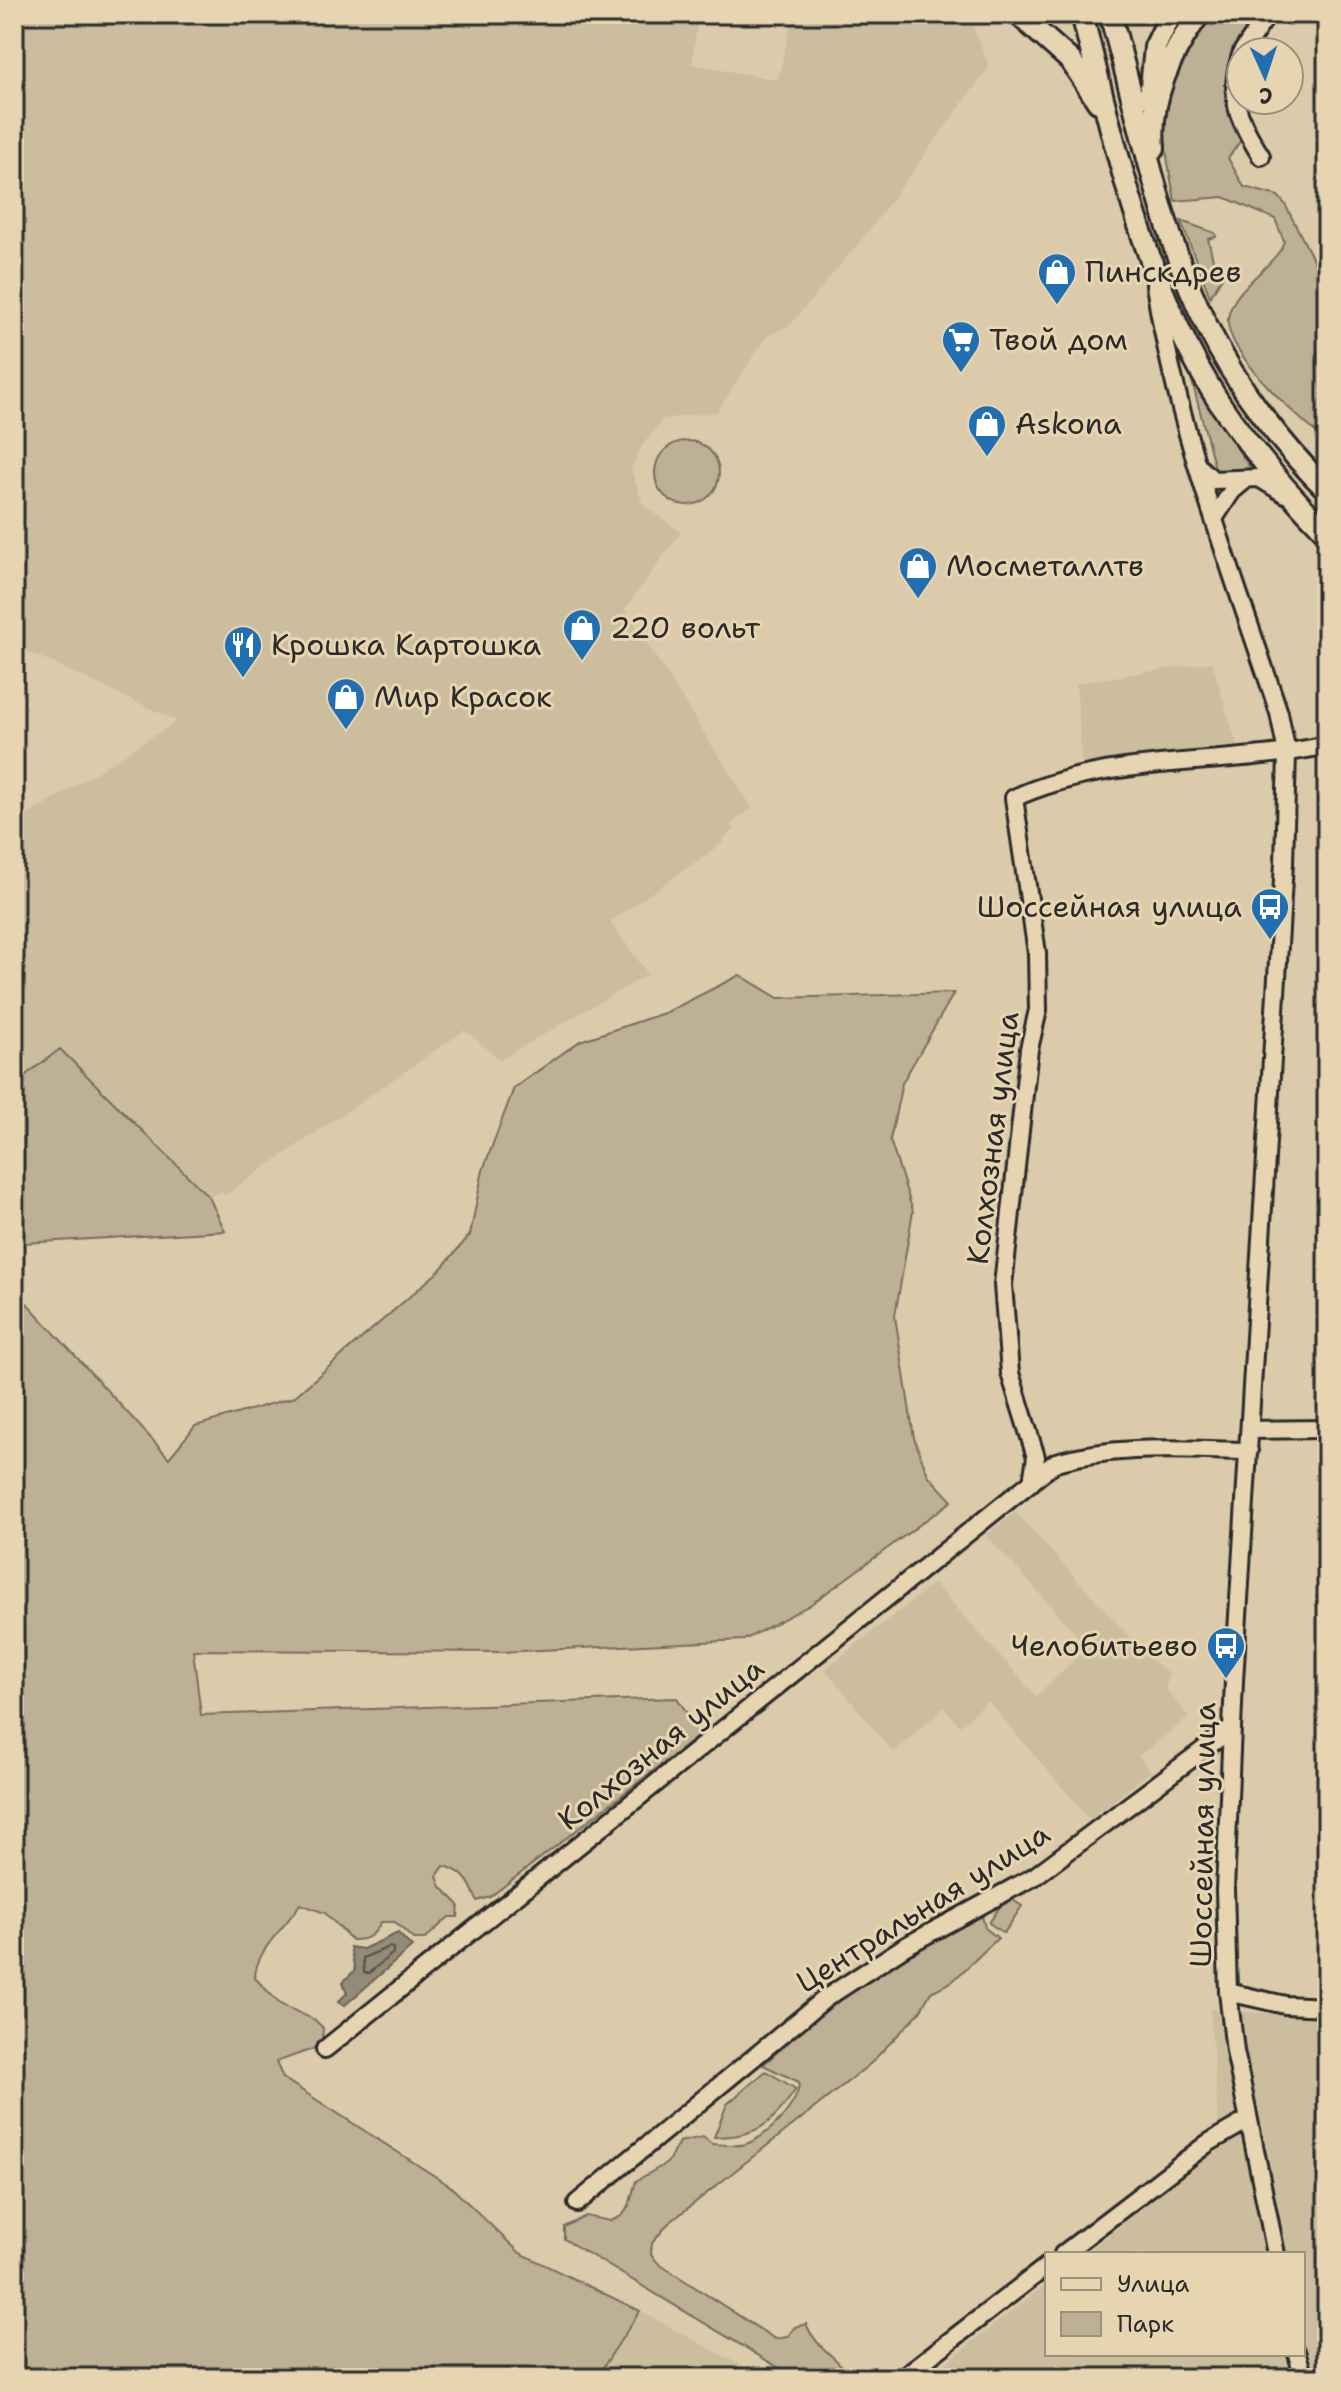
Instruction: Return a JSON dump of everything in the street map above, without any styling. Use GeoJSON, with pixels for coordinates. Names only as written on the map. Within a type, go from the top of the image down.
{"type":"FeatureCollection","features":[{"type":"Feature","properties":{"kind":"main road"},"geometry":{"type":"LineString","coordinates":[[1018,14],[1071,61],[1096,99],[1116,146]]}},
{"type":"Feature","properties":{"kind":"main road"},"geometry":{"type":"LineString","coordinates":[[1082,14],[1131,197],[1151,257],[1187,340],[1218,400],[1300,505],[1327,533]]}},
{"type":"Feature","properties":{"kind":"main road"},"geometry":{"type":"LineString","coordinates":[[1110,14],[1158,196],[1208,329],[1242,385],[1327,490]]}},
{"type":"Feature","properties":{"kind":"main road"},"geometry":{"type":"LineString","coordinates":[[1158,196],[1151,70],[1155,47],[1171,14]]}},
{"type":"Feature","properties":{"kind":"main road"},"geometry":{"type":"LineString","coordinates":[[1153,134],[1156,100],[1167,69],[1199,14]]}},
{"type":"Feature","properties":{"kind":"street"},"geometry":{"type":"LineString","coordinates":[[1254,36],[1268,14]]}},
{"type":"Feature","properties":{"kind":"street"},"geometry":{"type":"LineString","coordinates":[[1238,116],[1261,156]]}},
{"type":"Feature","properties":{"kind":"street","name":"Шоссейная улица"},"geometry":{"type":"LineString","coordinates":[[1151,257],[1167,347],[1200,468],[1279,713],[1287,753],[1284,863],[1231,1729],[1225,1890],[1228,1992],[1248,2120],[1276,2252]]}},
{"type":"Feature","properties":{"kind":"street"},"geometry":{"type":"LineString","coordinates":[[1200,468],[1213,480],[1259,478],[1300,505]]}},
{"type":"Feature","properties":{"kind":"street"},"geometry":{"type":"LineString","coordinates":[[1215,517],[1232,491],[1244,481]]}},
{"type":"Feature","properties":{"kind":"street"},"geometry":{"type":"LineString","coordinates":[[1287,753],[1327,745]]}},
{"type":"Feature","properties":{"kind":"street","name":"Колхозная улица"},"geometry":{"type":"LineString","coordinates":[[1032,1482],[1036,1457],[1010,1373],[1003,1285],[1029,1049],[1038,1010],[1037,953],[1014,798],[1049,782],[1113,769],[1201,758],[1287,753]]}},
{"type":"Feature","properties":{"kind":"street"},"geometry":{"type":"LineString","coordinates":[[1250,1430],[1327,1429]]}},
{"type":"Feature","properties":{"kind":"street","name":"Колхозная улица"},"geometry":{"type":"LineString","coordinates":[[325,2049],[1056,1462],[1091,1452],[1125,1449],[1249,1451]]}},
{"type":"Feature","properties":{"kind":"street"},"geometry":{"type":"LineString","coordinates":[[1036,1457],[1056,1462]]}},
{"type":"Feature","properties":{"kind":"street","name":"Центральная улица"},"geometry":{"type":"LineString","coordinates":[[577,2203],[826,1998],[904,1947],[1035,1876],[1231,1729]]}},
{"type":"Feature","properties":{"kind":"street"},"geometry":{"type":"LineString","coordinates":[[1228,1992],[1270,2002],[1327,2007]]}},
{"type":"Feature","properties":{"kind":"street"},"geometry":{"type":"LineString","coordinates":[[1066,2252],[1208,2143],[1248,2120]]}},
{"type":"Feature","properties":{"kind":"street"},"geometry":{"type":"LineString","coordinates":[[902,2378],[1045,2268]]}},
{"type":"Feature","properties":{"kind":"street"},"geometry":{"type":"LineString","coordinates":[[1298,2356],[1304,2378]]}},
{"type":"Feature","properties":{"kind":"shaded area"},"geometry":{"type":"Polygon","coordinates":[[[14,14],[698,14],[692,64],[778,80],[793,14],[963,14],[971,21],[989,67],[868,232],[790,325],[766,337],[717,412],[663,419],[641,447],[631,469],[643,505],[681,532],[625,609],[752,808],[731,824],[734,830],[722,839],[724,842],[610,922],[648,974],[500,1060],[465,1030],[225,1195],[221,1191],[209,1197],[60,1049],[14,1084],[14,824],[177,721],[14,645],[14,14]]]}},
{"type":"Feature","properties":{"kind":"shaded area"},"geometry":{"type":"Polygon","coordinates":[[[1212,662],[1238,749],[1082,766],[1076,683],[1212,662]]]}},
{"type":"Feature","properties":{"kind":"shaded area"},"geometry":{"type":"Polygon","coordinates":[[[1015,1512],[1149,1658],[1170,1675],[1165,1688],[1189,1717],[1139,1756],[1151,1771],[1090,1820],[988,1701],[960,1726],[944,1708],[893,1753],[825,1669],[934,1583],[1036,1696],[1088,1647],[986,1535],[1015,1512]]]}},
{"type":"Feature","properties":{"kind":"shaded area"},"geometry":{"type":"Polygon","coordinates":[[[1210,2009],[1327,2018],[1327,2378],[927,2378],[1045,2285],[1045,2356],[1305,2356],[1305,2252],[1087,2252],[1220,2147],[1210,2009]]]}},
{"type":"Feature","properties":{"kind":"shaded area"},"geometry":{"type":"Polygon","coordinates":[[[640,2311],[765,2378],[596,2378],[640,2311]]]}},
{"type":"Feature","properties":{"kind":"green space"},"geometry":{"type":"Polygon","coordinates":[[[1211,14],[1263,14],[1252,36],[1225,36],[1225,116],[1238,116],[1241,140],[1228,158],[1244,187],[1278,196],[1285,204],[1327,287],[1327,442],[1266,385],[1238,349],[1230,332],[1228,318],[1236,298],[1281,249],[1284,241],[1275,219],[1224,197],[1175,201],[1165,142],[1166,106],[1176,69],[1211,14]]]}},
{"type":"Feature","properties":{"kind":"green space"},"geometry":{"type":"Polygon","coordinates":[[[1181,221],[1215,233],[1216,237],[1208,239],[1214,264],[1222,262],[1223,276],[1210,297],[1181,221]]]}},
{"type":"Feature","properties":{"kind":"green space"},"geometry":{"type":"Polygon","coordinates":[[[1192,381],[1249,466],[1249,470],[1216,472],[1192,381]]]}},
{"type":"Feature","properties":{"kind":"green space"},"geometry":{"type":"Polygon","coordinates":[[[681,441],[693,441],[710,450],[717,461],[717,485],[710,496],[693,505],[681,505],[669,500],[660,491],[655,479],[655,467],[660,455],[669,446],[681,441]]]}},
{"type":"Feature","properties":{"kind":"green space"},"geometry":{"type":"Polygon","coordinates":[[[740,975],[778,998],[954,993],[902,1083],[890,1140],[913,1211],[895,1316],[914,1438],[928,1475],[952,1501],[810,1605],[744,1640],[501,1652],[193,1650],[201,1715],[677,1698],[701,1734],[490,1897],[477,1901],[465,1878],[444,1866],[437,1876],[441,1887],[459,1905],[458,1917],[449,1917],[425,1939],[413,1939],[395,1922],[381,1922],[370,1936],[352,1940],[325,1913],[300,1904],[266,1948],[256,1968],[255,1978],[280,2004],[315,2020],[323,2028],[322,2040],[313,2049],[276,2062],[283,2078],[450,2186],[520,2253],[640,2311],[596,2378],[14,2378],[14,1289],[169,1458],[195,1426],[294,1397],[439,1271],[470,1235],[483,1170],[514,1088],[580,1041],[667,1012],[740,975]]]}},
{"type":"Feature","properties":{"kind":"green space"},"geometry":{"type":"Polygon","coordinates":[[[60,1049],[209,1197],[225,1231],[24,1243],[14,1274],[14,1084],[60,1049]]]}},
{"type":"Feature","properties":{"kind":"green space"},"geometry":{"type":"Polygon","coordinates":[[[1007,1896],[1022,1906],[1004,1933],[989,1923],[1007,1896]]]}},
{"type":"Feature","properties":{"kind":"green space"},"geometry":{"type":"Polygon","coordinates":[[[982,1915],[985,1928],[998,1938],[953,1981],[931,1992],[919,2013],[870,2064],[668,2224],[652,2243],[651,2255],[659,2264],[775,2339],[787,2337],[795,2327],[806,2324],[816,2341],[840,2364],[848,2378],[796,2378],[564,2239],[564,2227],[586,2216],[610,2221],[622,2216],[629,2206],[636,2181],[667,2163],[679,2142],[703,2137],[712,2144],[738,2145],[764,2134],[788,2110],[799,2082],[763,2065],[807,2025],[885,1967],[959,1922],[982,1915]]]}},
{"type":"Feature","properties":{"kind":"green space"},"geometry":{"type":"Polygon","coordinates":[[[766,2071],[796,2089],[788,2101],[771,2120],[753,2131],[714,2137],[727,2104],[766,2071]]]}},
{"type":"Feature","properties":{"kind":"water"},"geometry":{"type":"Polygon","coordinates":[[[398,1933],[412,1947],[344,2006],[338,2002],[347,1993],[343,1982],[355,1970],[350,1947],[363,1949],[398,1933]]]}},
{"type":"Feature","properties":{"kind":"place","name":"Пинскдрев"},"geometry":{"type":"Point","coordinates":[1057,306]}},
{"type":"Feature","properties":{"kind":"place","name":"Твой дом"},"geometry":{"type":"Point","coordinates":[961,374]}},
{"type":"Feature","properties":{"kind":"place","name":"Askona"},"geometry":{"type":"Point","coordinates":[987,458]}},
{"type":"Feature","properties":{"kind":"place","name":"Мосметаллтв"},"geometry":{"type":"Point","coordinates":[918,600]}},
{"type":"Feature","properties":{"kind":"place","name":"220 вольт"},"geometry":{"type":"Point","coordinates":[582,662]}},
{"type":"Feature","properties":{"kind":"place","name":"Крошка Картошка"},"geometry":{"type":"Point","coordinates":[243,679]}},
{"type":"Feature","properties":{"kind":"place","name":"Мир Красок"},"geometry":{"type":"Point","coordinates":[346,731]}},
{"type":"Feature","properties":{"kind":"place","name":"Шоссейная улица"},"geometry":{"type":"Point","coordinates":[1270,941]}},
{"type":"Feature","properties":{"kind":"place","name":"Челобитьево"},"geometry":{"type":"Point","coordinates":[1226,1680]}}]}
